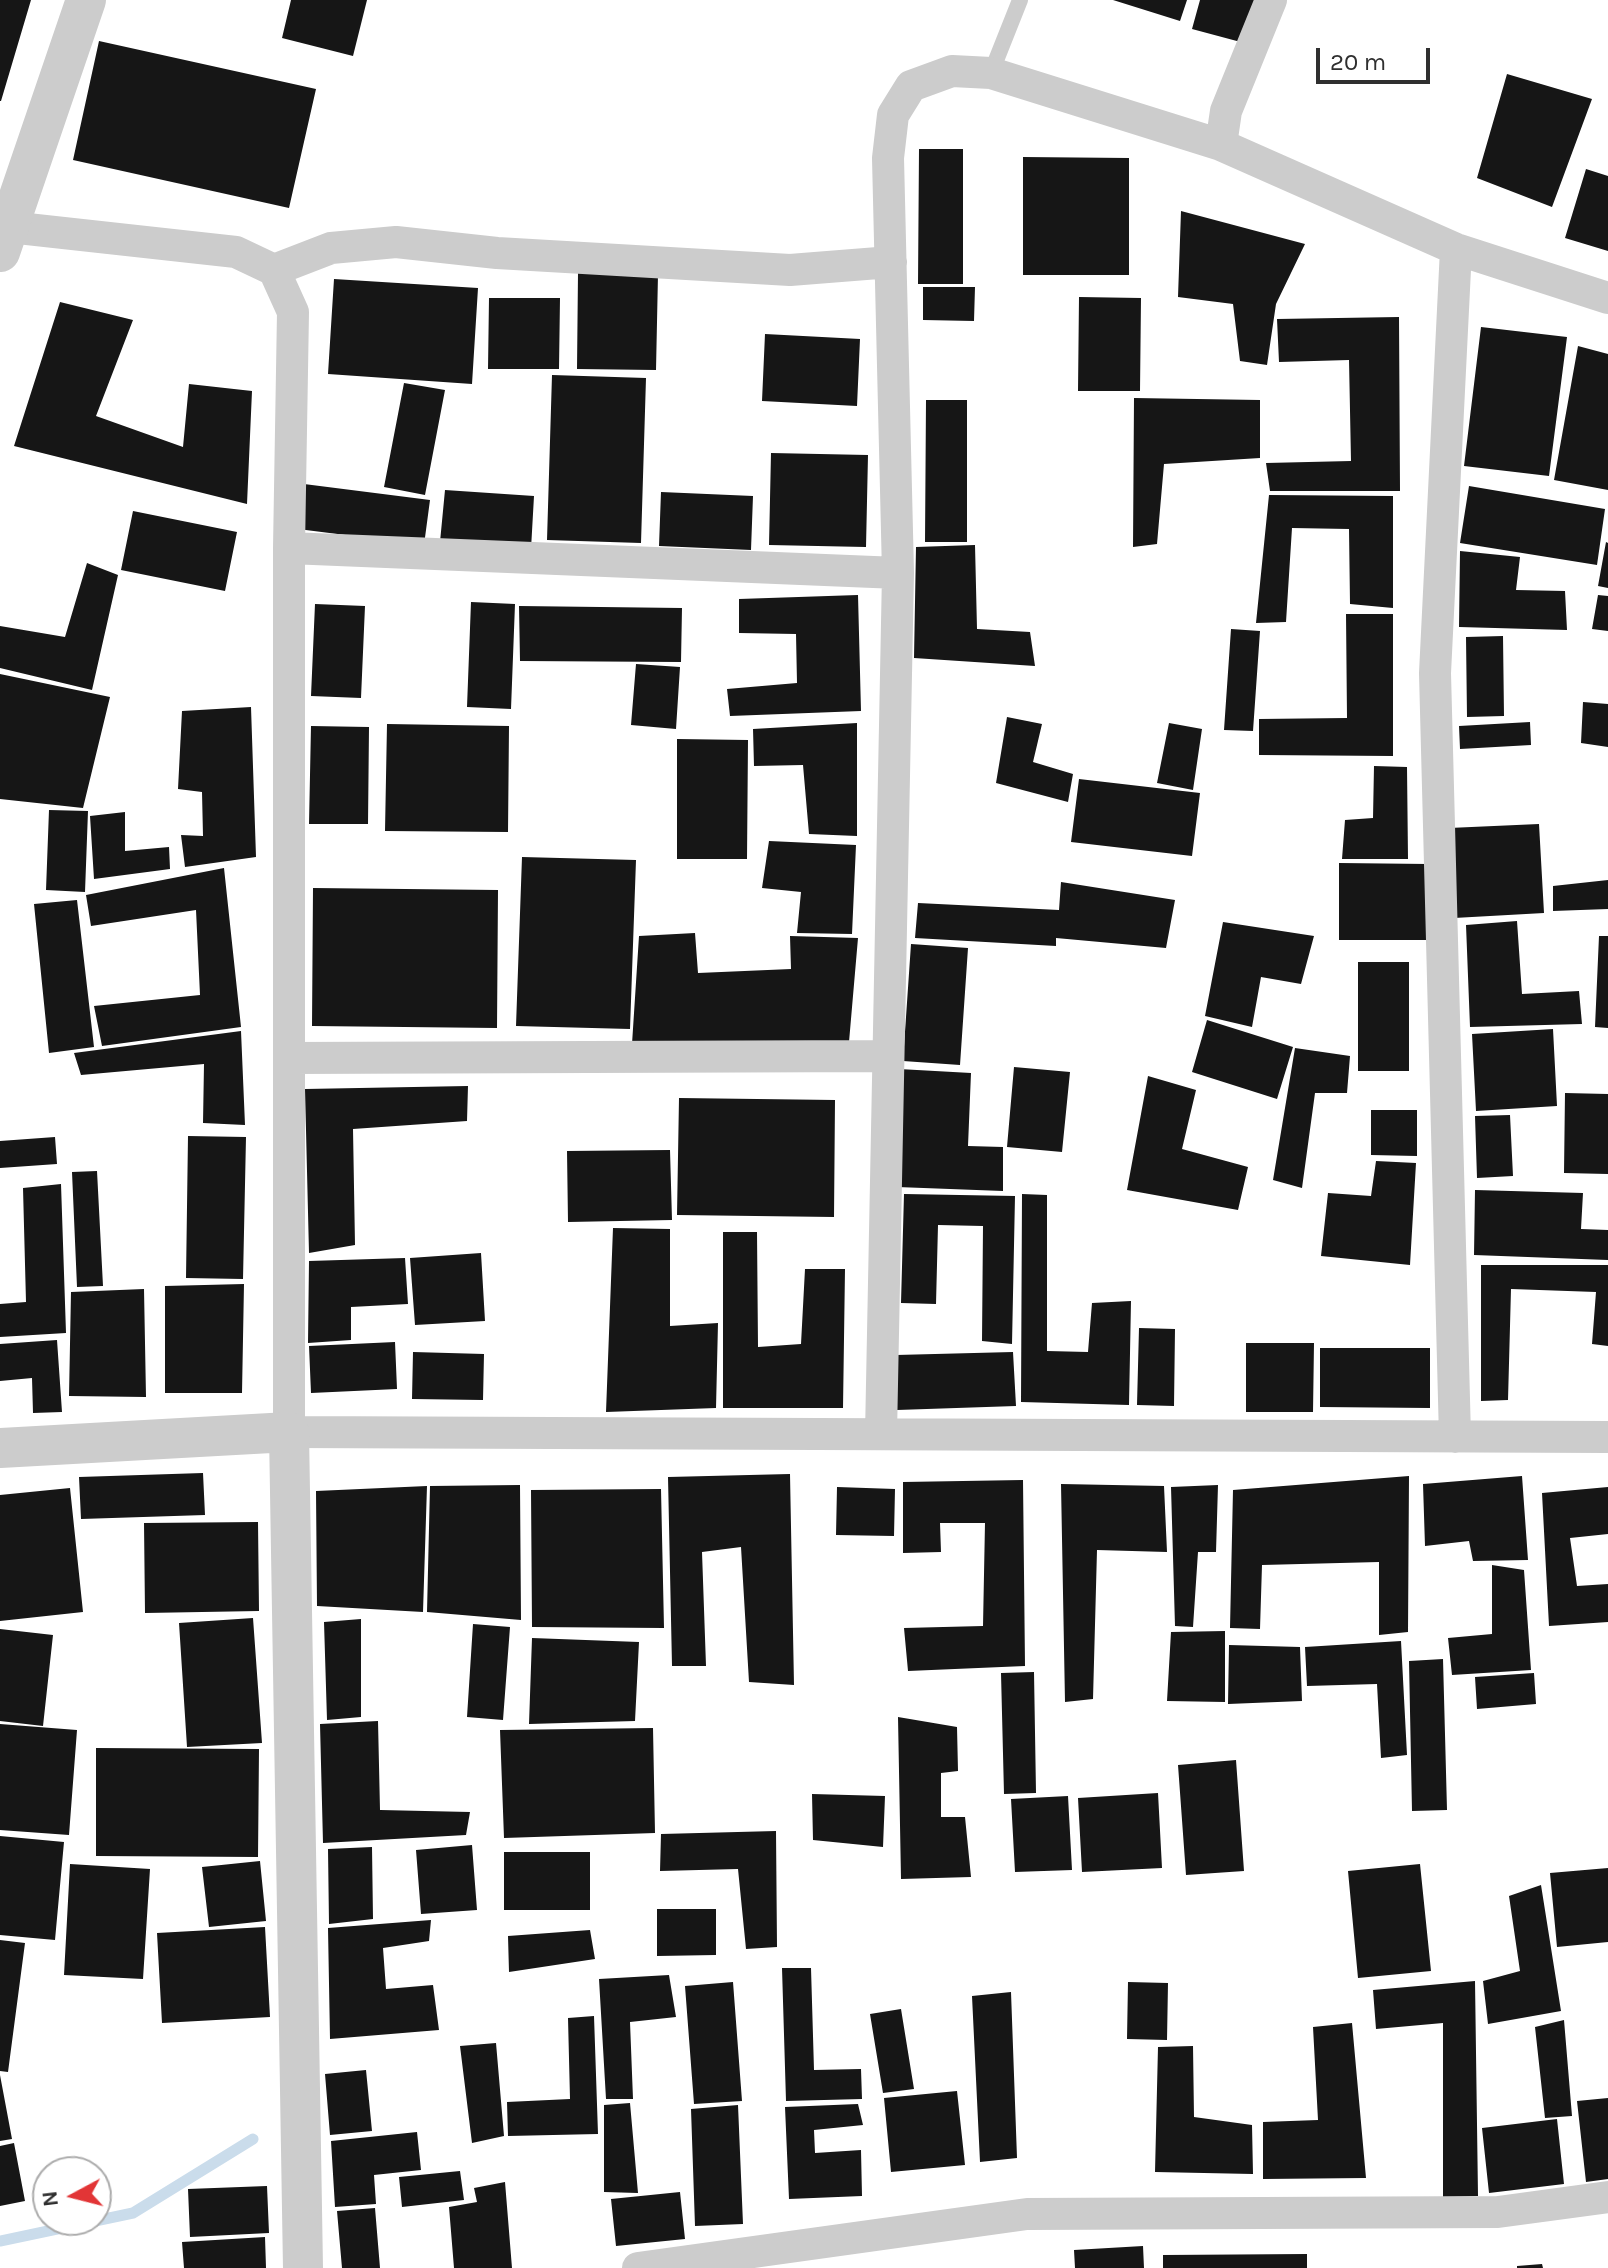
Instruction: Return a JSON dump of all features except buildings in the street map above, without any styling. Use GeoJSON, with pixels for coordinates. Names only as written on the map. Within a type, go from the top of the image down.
{"type":"FeatureCollection","features":[{"type":"Feature","properties":{"kind":"street"},"geometry":{"type":"LineString","coordinates":[[86,0],[4,240],[236,252],[274,270],[293,312],[289,548],[289,1432],[303,2268]]}},
{"type":"Feature","properties":{"kind":"street"},"geometry":{"type":"LineString","coordinates":[[1221,145],[1226,111],[1271,0]]}},
{"type":"Feature","properties":{"kind":"street"},"geometry":{"type":"LineString","coordinates":[[881,1434],[898,573],[888,158],[893,115],[911,86],[952,71],[991,73],[1221,145],[1456,249],[1608,298]]}},
{"type":"Feature","properties":{"kind":"street"},"geometry":{"type":"LineString","coordinates":[[274,270],[331,248],[396,242],[586,259],[790,270],[891,262]]}},
{"type":"Feature","properties":{"kind":"street"},"geometry":{"type":"LineString","coordinates":[[1455,1437],[1435,673],[1456,249]]}},
{"type":"Feature","properties":{"kind":"street"},"geometry":{"type":"LineString","coordinates":[[289,548],[898,573]]}},
{"type":"Feature","properties":{"kind":"street"},"geometry":{"type":"LineString","coordinates":[[289,1058],[888,1056]]}},
{"type":"Feature","properties":{"kind":"street"},"geometry":{"type":"LineString","coordinates":[[0,1448],[289,1432],[1608,1437]]}},
{"type":"Feature","properties":{"kind":"street"},"geometry":{"type":"LineString","coordinates":[[638,2268],[1027,2214],[1498,2212],[1608,2197]]}},
{"type":"Feature","properties":{"kind":"lane"},"geometry":{"type":"LineString","coordinates":[[991,73],[1020,0]]}},
{"type":"Feature","properties":{"kind":"waterway"},"geometry":{"type":"LineString","coordinates":[[0,2241],[133,2213],[253,2139]]}}]}
